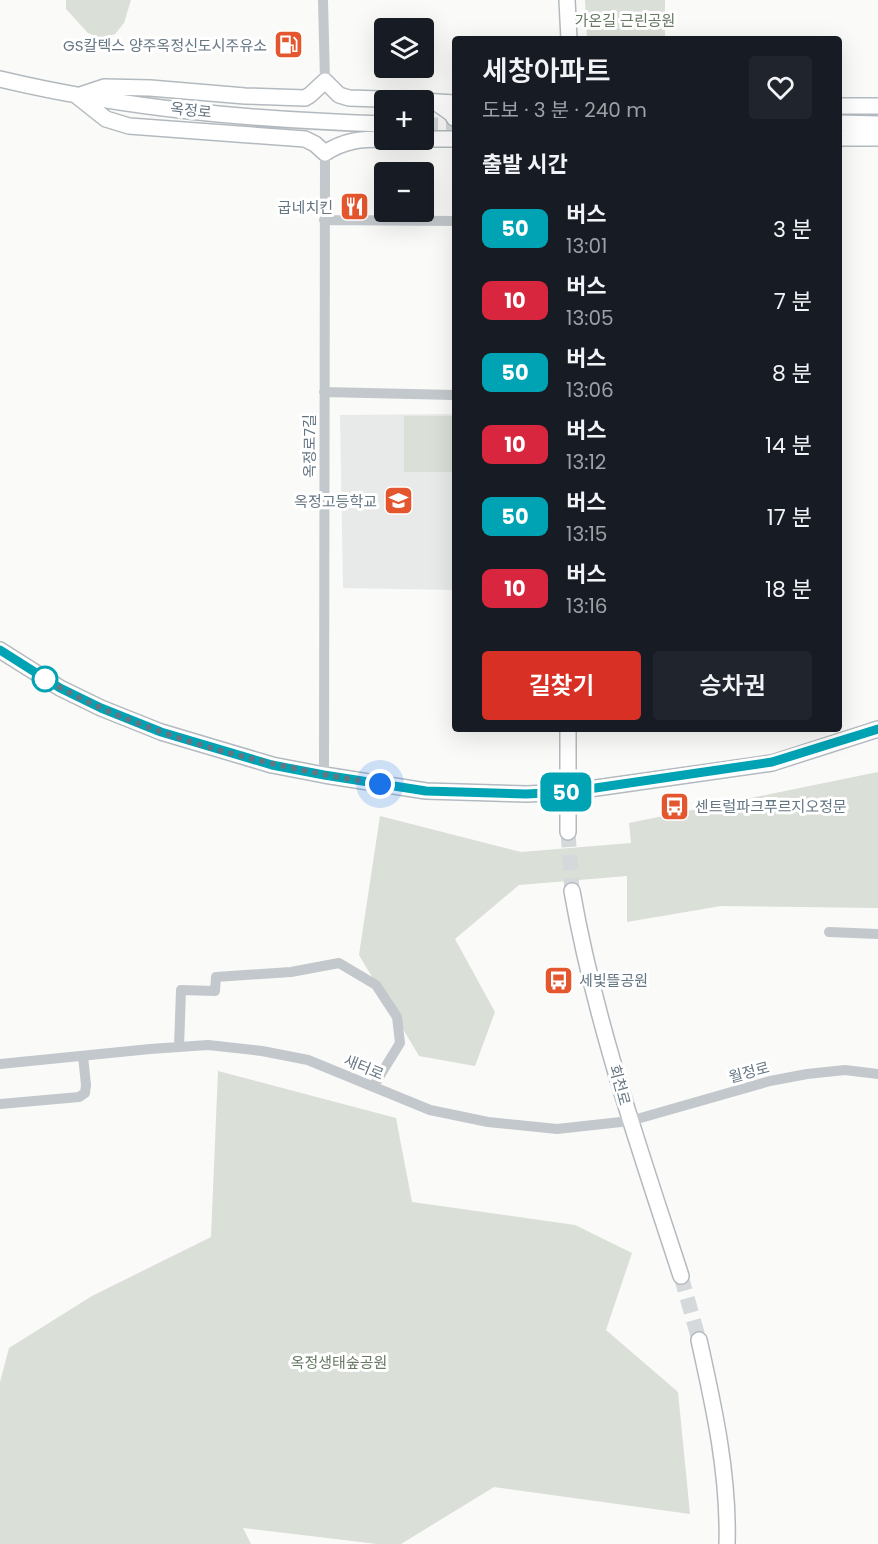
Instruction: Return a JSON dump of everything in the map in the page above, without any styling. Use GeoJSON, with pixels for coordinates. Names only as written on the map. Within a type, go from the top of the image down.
{"type":"FeatureCollection","features":[{"type":"Feature","properties":{"kind":"main road"},"geometry":{"type":"LineString","coordinates":[[567,0],[569,36]]}},
{"type":"Feature","properties":{"kind":"main road","name":"옥정로"},"geometry":{"type":"LineString","coordinates":[[0,79],[77,96],[126,103],[318,122],[374,124]]}},
{"type":"Feature","properties":{"kind":"main road"},"geometry":{"type":"LineString","coordinates":[[305,98],[325,81],[339,95],[349,98]]}},
{"type":"Feature","properties":{"kind":"main road"},"geometry":{"type":"LineString","coordinates":[[77,96],[104,87],[305,98],[374,99]]}},
{"type":"Feature","properties":{"kind":"main road"},"geometry":{"type":"LineString","coordinates":[[77,96],[106,119],[129,126],[305,139],[374,139]]}},
{"type":"Feature","properties":{"kind":"main road"},"geometry":{"type":"LineString","coordinates":[[434,101],[452,103]]}},
{"type":"Feature","properties":{"kind":"main road"},"geometry":{"type":"LineString","coordinates":[[434,104],[452,114]]}},
{"type":"Feature","properties":{"kind":"main road"},"geometry":{"type":"LineString","coordinates":[[842,106],[878,106]]}},
{"type":"Feature","properties":{"kind":"main road"},"geometry":{"type":"LineString","coordinates":[[842,123],[878,124]]}},
{"type":"Feature","properties":{"kind":"main road"},"geometry":{"type":"LineString","coordinates":[[434,138],[449,135],[452,131]]}},
{"type":"Feature","properties":{"kind":"main road"},"geometry":{"type":"LineString","coordinates":[[842,138],[878,138]]}},
{"type":"Feature","properties":{"kind":"main road"},"geometry":{"type":"LineString","coordinates":[[305,139],[325,153],[338,145],[356,139]]}},
{"type":"Feature","properties":{"kind":"main road"},"geometry":{"type":"LineString","coordinates":[[434,139],[452,139]]}},
{"type":"Feature","properties":{"kind":"main road"},"geometry":{"type":"LineString","coordinates":[[0,650],[60,688],[101,708],[161,732],[272,765],[426,791],[526,794],[568,792],[772,762],[878,729]]}},
{"type":"Feature","properties":{"kind":"main road"},"geometry":{"type":"LineString","coordinates":[[568,732],[568,831]]}},
{"type":"Feature","properties":{"kind":"main road","name":"회천로"},"geometry":{"type":"LineString","coordinates":[[572,891],[591,980],[630,1121],[681,1276]]}},
{"type":"Feature","properties":{"kind":"main road"},"geometry":{"type":"LineString","coordinates":[[699,1340],[718,1426],[728,1518],[727,1544]]}},
{"type":"Feature","properties":{"kind":"street"},"geometry":{"type":"LineString","coordinates":[[323,0],[325,81]]}},
{"type":"Feature","properties":{"kind":"street","name":"옥정로7길"},"geometry":{"type":"LineString","coordinates":[[324,775],[325,153]]}},
{"type":"Feature","properties":{"kind":"street"},"geometry":{"type":"LineString","coordinates":[[324,220],[452,221]]}},
{"type":"Feature","properties":{"kind":"street"},"geometry":{"type":"LineString","coordinates":[[324,392],[452,395]]}},
{"type":"Feature","properties":{"kind":"street"},"geometry":{"type":"LineString","coordinates":[[829,932],[878,934]]}},
{"type":"Feature","properties":{"kind":"street"},"geometry":{"type":"LineString","coordinates":[[178,1047],[181,990],[215,991],[216,977],[291,972],[339,963],[376,985],[397,1017],[400,1042],[373,1087]]}},
{"type":"Feature","properties":{"kind":"street","name":"새터로"},"geometry":{"type":"LineString","coordinates":[[0,1064],[208,1045],[262,1051],[308,1060],[430,1110],[488,1122],[557,1129],[630,1121]]}},
{"type":"Feature","properties":{"kind":"street"},"geometry":{"type":"LineString","coordinates":[[0,1104],[79,1096],[85,1093],[84,1056]]}},
{"type":"Feature","properties":{"kind":"street","name":"월정로"},"geometry":{"type":"LineString","coordinates":[[630,1121],[770,1081],[844,1070],[878,1074]]}},
{"type":"Feature","properties":{"kind":"shaded area","name":"옥정고등학교"},"geometry":{"type":"Polygon","coordinates":[[[452,414],[452,590],[343,588],[340,415],[452,414]]]}},
{"type":"Feature","properties":{"kind":"green space"},"geometry":{"type":"Polygon","coordinates":[[[66,0],[131,0],[124,23],[120,28],[115,34],[100,38],[88,33],[66,9],[66,0]]]}},
{"type":"Feature","properties":{"kind":"green space","name":"가온길 근린공원"},"geometry":{"type":"Polygon","coordinates":[[[585,0],[665,0],[665,36],[587,36],[585,0]]]}},
{"type":"Feature","properties":{"kind":"green space"},"geometry":{"type":"Polygon","coordinates":[[[404,416],[452,416],[452,472],[404,472],[404,416]]]}},
{"type":"Feature","properties":{"kind":"green space"},"geometry":{"type":"Polygon","coordinates":[[[878,772],[878,908],[721,906],[627,922],[627,876],[519,885],[455,939],[495,1012],[475,1066],[419,1056],[359,955],[380,816],[521,852],[631,843],[629,823],[878,772]]]}},
{"type":"Feature","properties":{"kind":"green space","name":"옥정생태숲공원"},"geometry":{"type":"Polygon","coordinates":[[[218,1071],[396,1118],[412,1202],[575,1225],[632,1253],[606,1330],[678,1392],[690,1514],[494,1487],[401,1544],[377,1544],[243,1528],[251,1544],[0,1544],[0,1382],[9,1348],[92,1296],[211,1237],[218,1071]]]}},
{"type":"Feature","properties":{"kind":"tunnel"},"geometry":{"type":"LineString","coordinates":[[434,125],[452,125]]}},
{"type":"Feature","properties":{"kind":"tunnel"},"geometry":{"type":"LineString","coordinates":[[568,832],[572,891]]}},
{"type":"Feature","properties":{"kind":"tunnel"},"geometry":{"type":"LineString","coordinates":[[681,1276],[699,1340]]}},
{"type":"Feature","properties":{"kind":"bus line","name":"50"},"geometry":{"type":"LineString","coordinates":[[0,650],[60,688],[101,708],[161,732],[272,765],[426,791],[526,794],[568,792],[772,762],[878,729]]}},
{"type":"Feature","properties":{"kind":"place","name":"GS칼텍스 양주옥정신도시주유소"},"geometry":{"type":"Point","coordinates":[288,45]}},
{"type":"Feature","properties":{"kind":"place","name":"굽네치킨"},"geometry":{"type":"Point","coordinates":[354,207]}},
{"type":"Feature","properties":{"kind":"place","name":"옥정고등학교"},"geometry":{"type":"Point","coordinates":[398,501]}},
{"type":"Feature","properties":{"kind":"place","name":"센트럴파크푸르지오정문"},"geometry":{"type":"Point","coordinates":[674,806]}},
{"type":"Feature","properties":{"kind":"place","name":"세빛뜰공원"},"geometry":{"type":"Point","coordinates":[558,980]}},
{"type":"Feature","properties":{"kind":"route"},"geometry":{"type":"LineString","coordinates":[[45,679],[43,678],[101,708],[161,732],[272,765],[380,784]]}}]}
